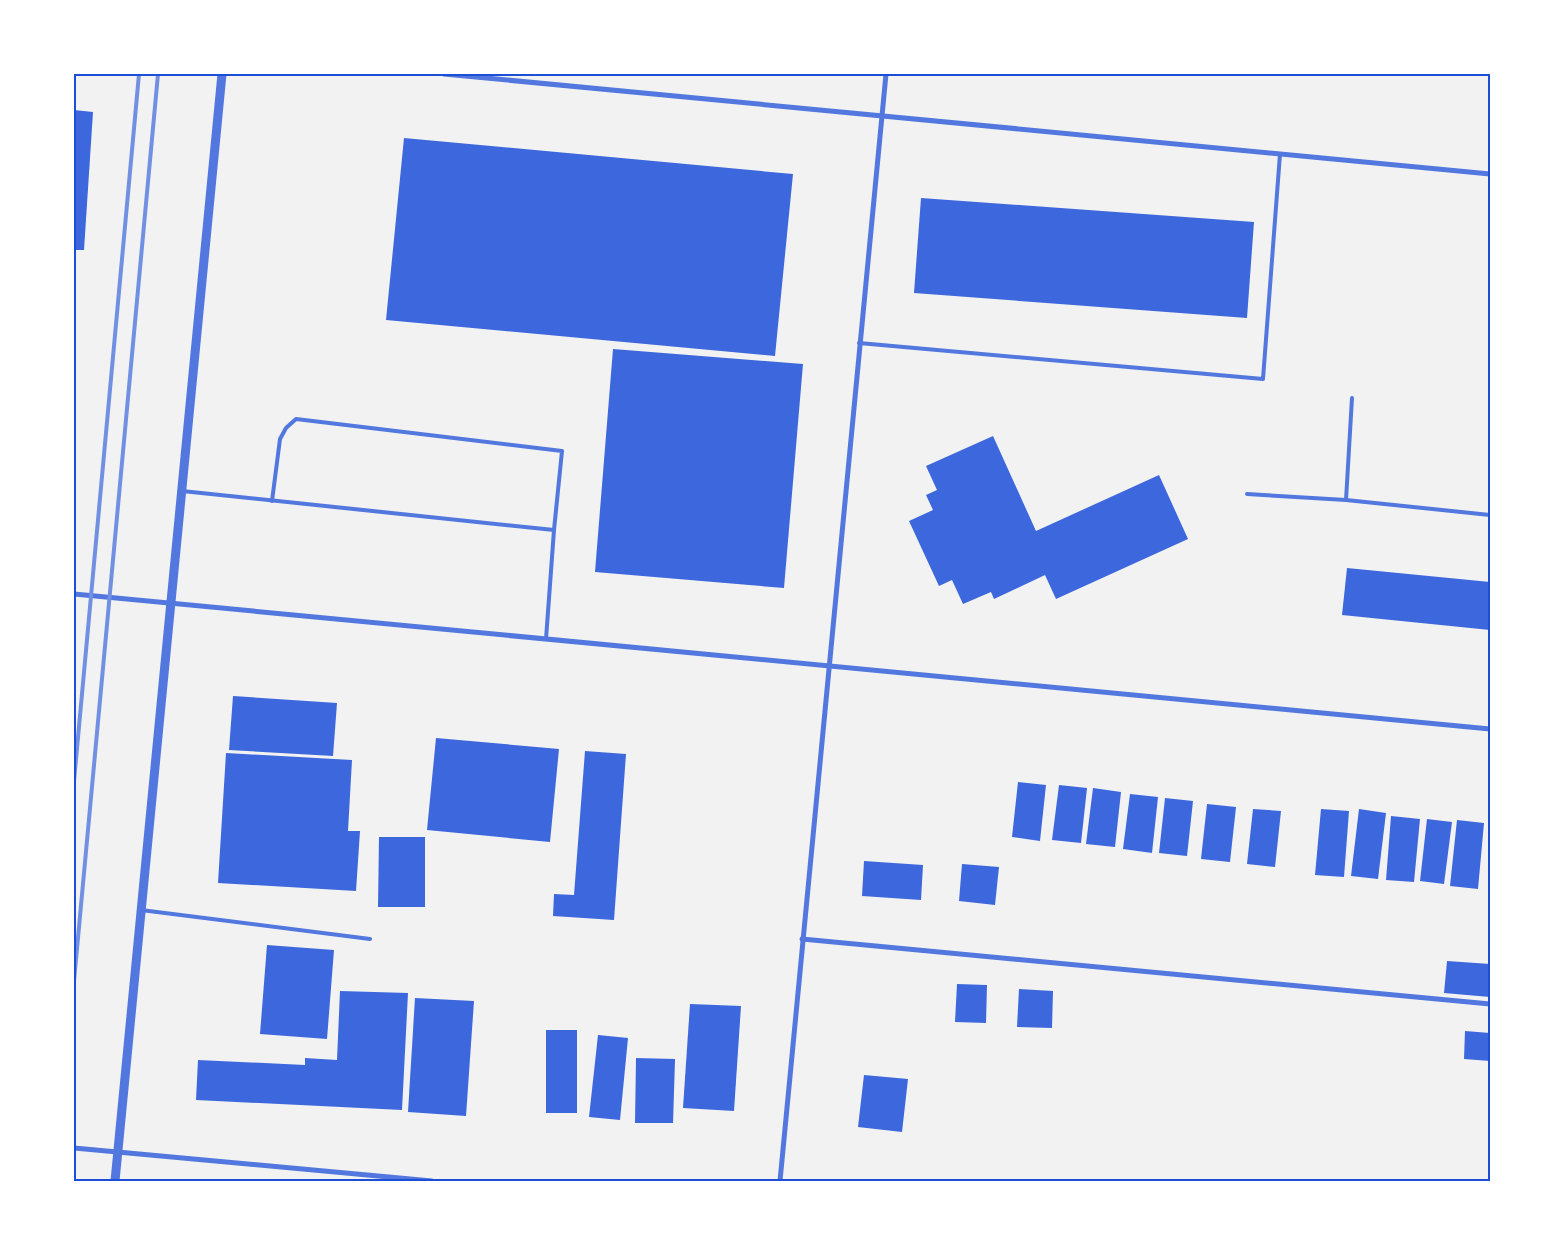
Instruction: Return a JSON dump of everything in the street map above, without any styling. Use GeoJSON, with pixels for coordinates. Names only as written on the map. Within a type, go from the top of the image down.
{"type":"FeatureCollection","features":[{"type":"Feature","properties":{"kind":"street"},"geometry":{"type":"LineString","coordinates":[[116,1181],[222,74]]}},
{"type":"Feature","properties":{"kind":"street"},"geometry":{"type":"LineString","coordinates":[[444,74],[1490,174]]}},
{"type":"Feature","properties":{"kind":"street"},"geometry":{"type":"LineString","coordinates":[[780,1181],[886,74]]}},
{"type":"Feature","properties":{"kind":"street"},"geometry":{"type":"LineString","coordinates":[[74,594],[1490,729]]}},
{"type":"Feature","properties":{"kind":"street"},"geometry":{"type":"LineString","coordinates":[[802,939],[1490,1004]]}},
{"type":"Feature","properties":{"kind":"street"},"geometry":{"type":"LineString","coordinates":[[74,1148],[432,1181]]}},
{"type":"Feature","properties":{"kind":"lane"},"geometry":{"type":"LineString","coordinates":[[859,344],[1263,379],[1280,154]]}},
{"type":"Feature","properties":{"kind":"lane"},"geometry":{"type":"LineString","coordinates":[[1346,500],[1352,398]]}},
{"type":"Feature","properties":{"kind":"lane"},"geometry":{"type":"LineString","coordinates":[[272,501],[280,439],[286,428],[296,419],[562,451],[546,638]]}},
{"type":"Feature","properties":{"kind":"lane"},"geometry":{"type":"LineString","coordinates":[[182,491],[554,530]]}},
{"type":"Feature","properties":{"kind":"lane"},"geometry":{"type":"LineString","coordinates":[[1247,494],[1346,500],[1490,515]]}},
{"type":"Feature","properties":{"kind":"lane"},"geometry":{"type":"LineString","coordinates":[[141,910],[370,939]]}},
{"type":"Feature","properties":{"kind":"building"},"geometry":{"type":"Polygon","coordinates":[[[74,110],[93,112],[84,250],[74,250],[74,110]]]}},
{"type":"Feature","properties":{"kind":"building"},"geometry":{"type":"Polygon","coordinates":[[[404,138],[793,174],[775,356],[386,320],[404,138]]]}},
{"type":"Feature","properties":{"kind":"building"},"geometry":{"type":"Polygon","coordinates":[[[921,198],[1254,222],[1247,318],[914,293],[921,198]]]}},
{"type":"Feature","properties":{"kind":"building"},"geometry":{"type":"Polygon","coordinates":[[[613,349],[803,364],[784,588],[595,572],[613,349]]]}},
{"type":"Feature","properties":{"kind":"building"},"geometry":{"type":"Polygon","coordinates":[[[993,436],[1036,531],[1159,475],[1188,539],[1056,599],[1045,575],[994,599],[991,592],[963,604],[952,580],[939,586],[909,521],[933,510],[926,495],[937,490],[926,466],[993,436]]]}},
{"type":"Feature","properties":{"kind":"building"},"geometry":{"type":"Polygon","coordinates":[[[1347,568],[1490,582],[1490,630],[1342,615],[1347,568]]]}},
{"type":"Feature","properties":{"kind":"building"},"geometry":{"type":"Polygon","coordinates":[[[233,696],[337,703],[333,756],[229,750],[233,696]]]}},
{"type":"Feature","properties":{"kind":"building"},"geometry":{"type":"Polygon","coordinates":[[[436,738],[559,749],[550,842],[427,830],[436,738]]]}},
{"type":"Feature","properties":{"kind":"building"},"geometry":{"type":"Polygon","coordinates":[[[585,751],[626,754],[614,920],[553,916],[554,894],[574,895],[585,751]]]}},
{"type":"Feature","properties":{"kind":"building"},"geometry":{"type":"Polygon","coordinates":[[[226,753],[352,760],[348,831],[360,831],[356,891],[218,883],[226,753]]]}},
{"type":"Feature","properties":{"kind":"building"},"geometry":{"type":"Polygon","coordinates":[[[1018,782],[1046,785],[1040,841],[1012,837],[1018,782]]]}},
{"type":"Feature","properties":{"kind":"building"},"geometry":{"type":"Polygon","coordinates":[[[1059,785],[1087,788],[1081,843],[1052,840],[1059,785]]]}},
{"type":"Feature","properties":{"kind":"building"},"geometry":{"type":"Polygon","coordinates":[[[1093,788],[1121,792],[1115,847],[1086,844],[1093,788]]]}},
{"type":"Feature","properties":{"kind":"building"},"geometry":{"type":"Polygon","coordinates":[[[1130,794],[1158,797],[1152,853],[1123,849],[1130,794]]]}},
{"type":"Feature","properties":{"kind":"building"},"geometry":{"type":"Polygon","coordinates":[[[1165,798],[1193,801],[1187,856],[1159,853],[1165,798]]]}},
{"type":"Feature","properties":{"kind":"building"},"geometry":{"type":"Polygon","coordinates":[[[1207,804],[1236,807],[1230,862],[1201,859],[1207,804]]]}},
{"type":"Feature","properties":{"kind":"building"},"geometry":{"type":"Polygon","coordinates":[[[1253,809],[1281,811],[1275,867],[1247,864],[1253,809]]]}},
{"type":"Feature","properties":{"kind":"building"},"geometry":{"type":"Polygon","coordinates":[[[1321,809],[1349,811],[1344,877],[1315,875],[1321,809]]]}},
{"type":"Feature","properties":{"kind":"building"},"geometry":{"type":"Polygon","coordinates":[[[1359,809],[1386,813],[1378,879],[1351,876],[1359,809]]]}},
{"type":"Feature","properties":{"kind":"building"},"geometry":{"type":"Polygon","coordinates":[[[1391,816],[1420,819],[1414,882],[1386,880],[1391,816]]]}},
{"type":"Feature","properties":{"kind":"building"},"geometry":{"type":"Polygon","coordinates":[[[1427,819],[1452,822],[1444,884],[1420,881],[1427,819]]]}},
{"type":"Feature","properties":{"kind":"building"},"geometry":{"type":"Polygon","coordinates":[[[1457,820],[1484,823],[1478,889],[1450,886],[1457,820]]]}},
{"type":"Feature","properties":{"kind":"building"},"geometry":{"type":"Polygon","coordinates":[[[379,837],[425,837],[425,907],[378,907],[379,837]]]}},
{"type":"Feature","properties":{"kind":"building"},"geometry":{"type":"Polygon","coordinates":[[[864,861],[923,865],[921,900],[862,896],[864,861]]]}},
{"type":"Feature","properties":{"kind":"building"},"geometry":{"type":"Polygon","coordinates":[[[962,864],[999,867],[995,905],[959,901],[962,864]]]}},
{"type":"Feature","properties":{"kind":"building"},"geometry":{"type":"Polygon","coordinates":[[[267,945],[334,950],[327,1039],[260,1034],[267,945]]]}},
{"type":"Feature","properties":{"kind":"building"},"geometry":{"type":"Polygon","coordinates":[[[1447,961],[1490,964],[1490,997],[1444,993],[1447,961]]]}},
{"type":"Feature","properties":{"kind":"building"},"geometry":{"type":"Polygon","coordinates":[[[957,984],[987,985],[986,1023],[955,1022],[957,984]]]}},
{"type":"Feature","properties":{"kind":"building"},"geometry":{"type":"Polygon","coordinates":[[[1019,989],[1053,991],[1052,1028],[1017,1027],[1019,989]]]}},
{"type":"Feature","properties":{"kind":"building"},"geometry":{"type":"Polygon","coordinates":[[[340,991],[408,993],[402,1110],[196,1100],[198,1060],[305,1065],[305,1058],[337,1060],[340,991]]]}},
{"type":"Feature","properties":{"kind":"building"},"geometry":{"type":"Polygon","coordinates":[[[415,998],[474,1001],[466,1116],[408,1112],[415,998]]]}},
{"type":"Feature","properties":{"kind":"building"},"geometry":{"type":"Polygon","coordinates":[[[690,1004],[741,1006],[734,1111],[683,1108],[690,1004]]]}},
{"type":"Feature","properties":{"kind":"building"},"geometry":{"type":"Polygon","coordinates":[[[546,1030],[577,1030],[577,1113],[546,1113],[546,1030]]]}},
{"type":"Feature","properties":{"kind":"building"},"geometry":{"type":"Polygon","coordinates":[[[1465,1031],[1490,1033],[1490,1061],[1464,1059],[1465,1031]]]}},
{"type":"Feature","properties":{"kind":"building"},"geometry":{"type":"Polygon","coordinates":[[[598,1035],[628,1038],[620,1120],[589,1117],[598,1035]]]}},
{"type":"Feature","properties":{"kind":"building"},"geometry":{"type":"Polygon","coordinates":[[[636,1058],[675,1059],[673,1123],[635,1123],[636,1058]]]}},
{"type":"Feature","properties":{"kind":"building"},"geometry":{"type":"Polygon","coordinates":[[[864,1075],[908,1079],[902,1132],[858,1127],[864,1075]]]}},
{"type":"Feature","properties":{"kind":"railway"},"geometry":{"type":"LineString","coordinates":[[74,781],[139,74]]}},
{"type":"Feature","properties":{"kind":"railway"},"geometry":{"type":"LineString","coordinates":[[74,981],[158,74]]}}]}
